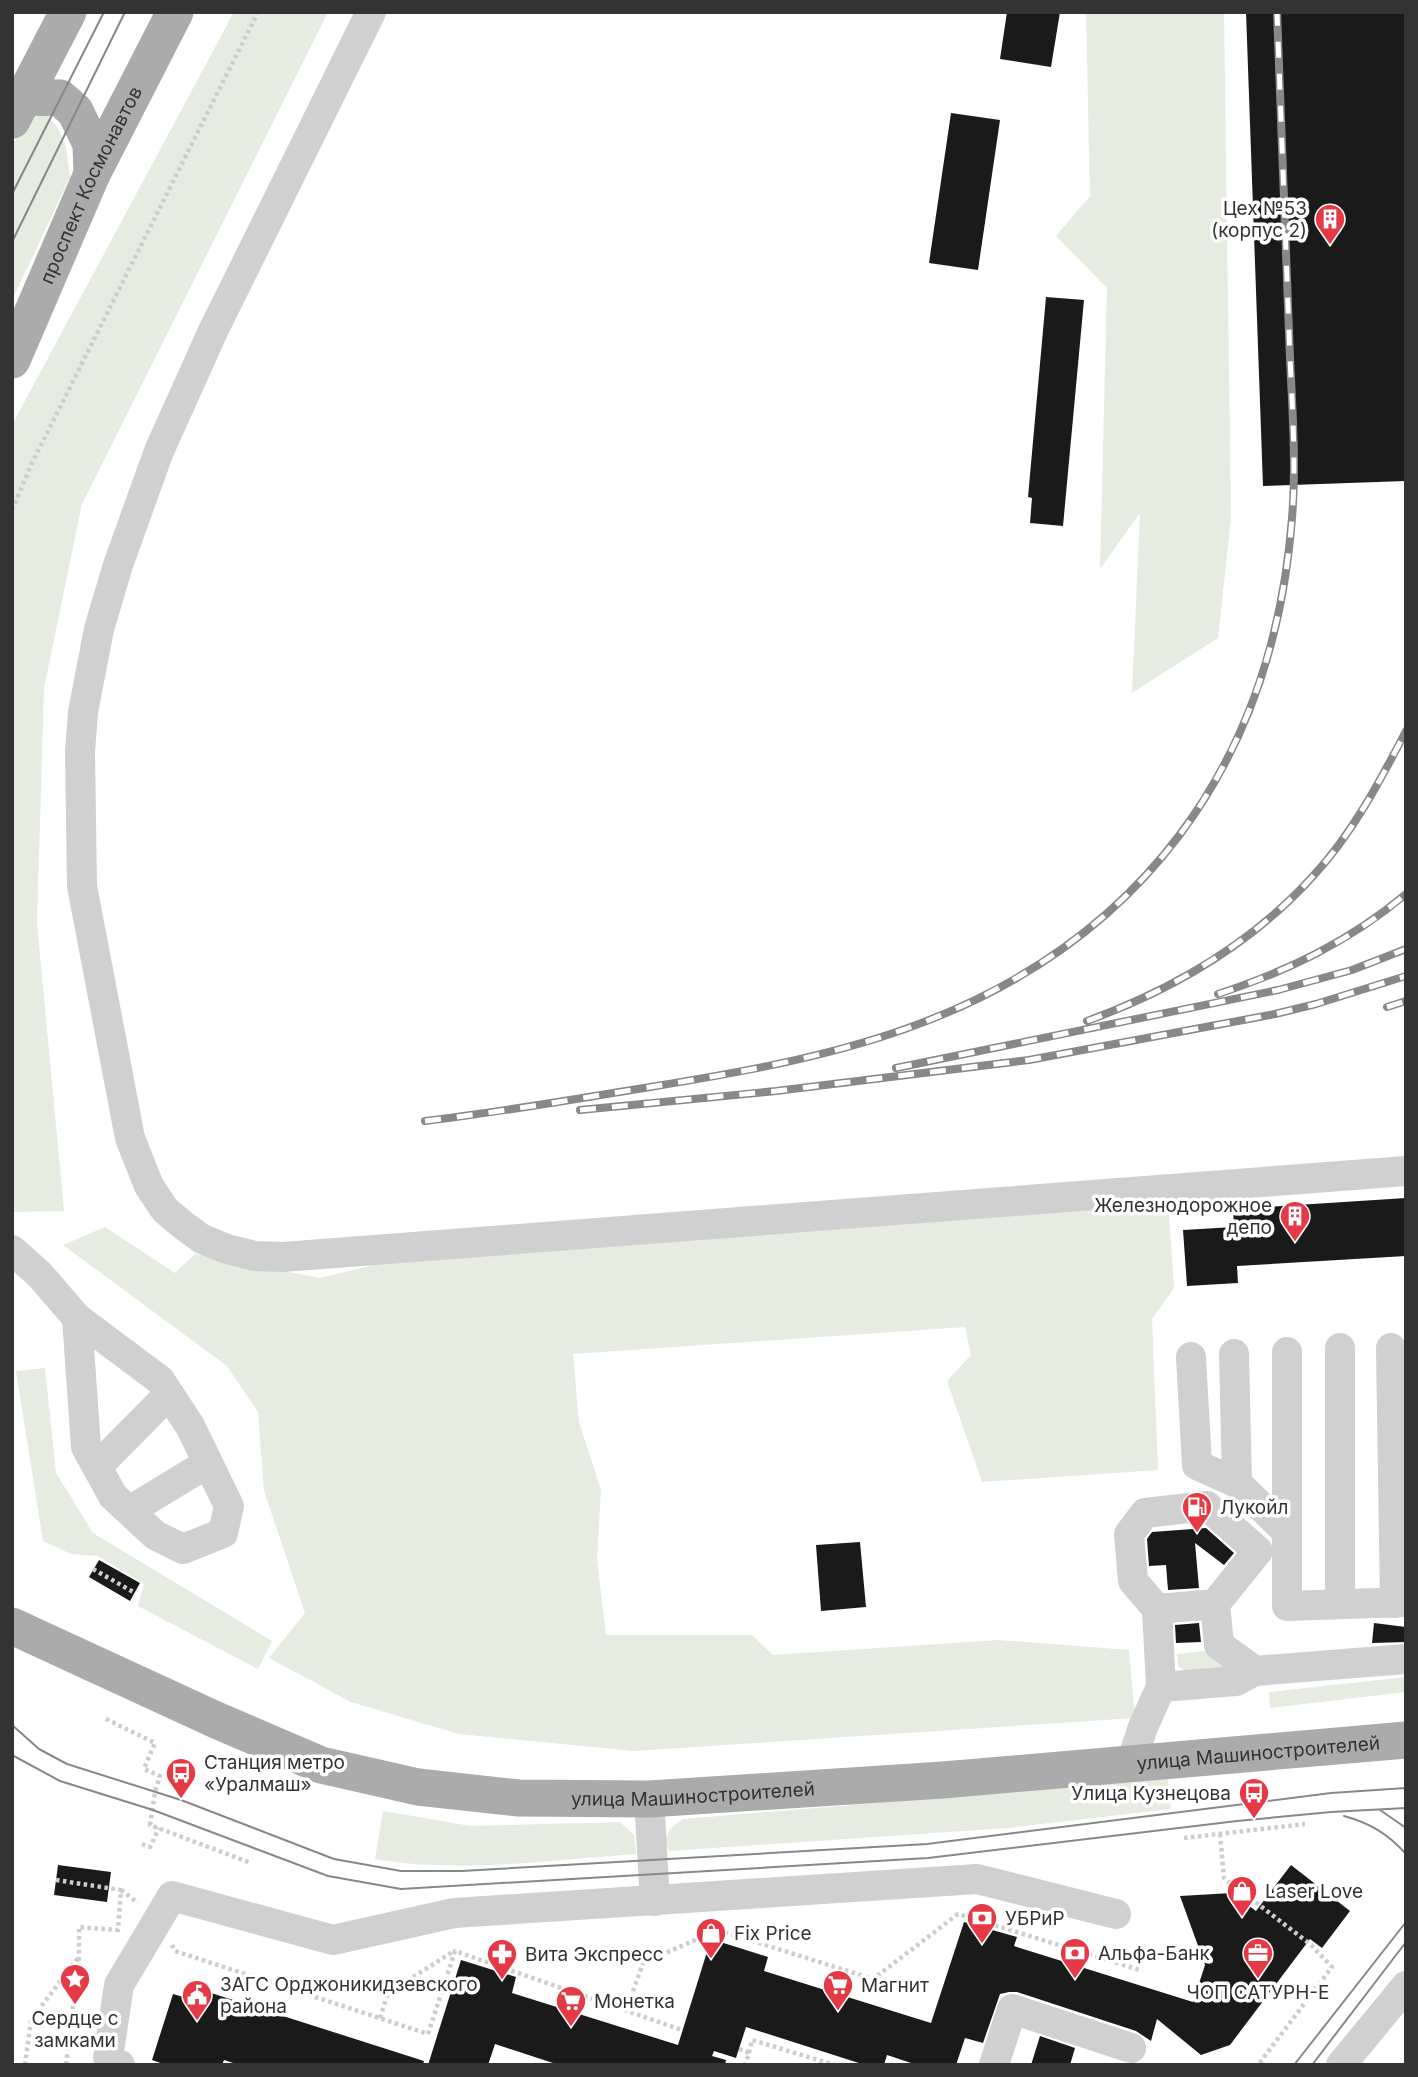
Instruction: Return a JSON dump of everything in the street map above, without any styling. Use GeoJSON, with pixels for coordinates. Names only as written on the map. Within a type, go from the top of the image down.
{"type":"FeatureCollection","features":[{"type":"Feature","properties":{"kind":"main road"},"geometry":{"type":"LineString","coordinates":[[18,108],[68,12]]}},
{"type":"Feature","properties":{"kind":"main road","name":"проспект Космонавтов"},"geometry":{"type":"LineString","coordinates":[[12,360],[92,174],[175,12]]}},
{"type":"Feature","properties":{"kind":"main road"},"geometry":{"type":"LineString","coordinates":[[18,108],[60,98],[75,111],[91,144],[92,174]]}},
{"type":"Feature","properties":{"kind":"main road","name":"улица Машиностроителей"},"geometry":{"type":"LineString","coordinates":[[12,1626],[321,1765],[418,1787],[519,1798],[649,1799],[943,1780],[1406,1740]]}},
{"type":"Feature","properties":{"kind":"street"},"geometry":{"type":"LineString","coordinates":[[371,12],[213,331],[159,452],[118,565],[99,629],[83,712],[80,752],[82,886],[130,1138],[149,1186],[165,1210],[202,1239],[227,1250],[255,1256],[283,1257],[1406,1171]]}},
{"type":"Feature","properties":{"kind":"street"},"geometry":{"type":"LineString","coordinates":[[12,1250],[40,1275],[77,1318],[160,1380],[190,1426],[229,1506],[223,1533],[183,1549],[155,1535],[113,1496],[86,1447],[77,1318]]}},
{"type":"Feature","properties":{"kind":"street"},"geometry":{"type":"LineString","coordinates":[[1340,1348],[1340,1604]]}},
{"type":"Feature","properties":{"kind":"street"},"geometry":{"type":"LineString","coordinates":[[1287,1352],[1287,1606],[1400,1602],[1391,1348]]}},
{"type":"Feature","properties":{"kind":"street"},"geometry":{"type":"LineString","coordinates":[[1234,1354],[1237,1483]]}},
{"type":"Feature","properties":{"kind":"street"},"geometry":{"type":"LineString","coordinates":[[1191,1357],[1197,1465],[1237,1483],[1287,1532]]}},
{"type":"Feature","properties":{"kind":"street"},"geometry":{"type":"LineString","coordinates":[[97,1466],[169,1394]]}},
{"type":"Feature","properties":{"kind":"street"},"geometry":{"type":"LineString","coordinates":[[128,1511],[208,1462]]}},
{"type":"Feature","properties":{"kind":"street"},"geometry":{"type":"LineString","coordinates":[[1132,1763],[1143,1727],[1161,1686],[1157,1609],[1133,1581],[1129,1534],[1145,1513],[1207,1506],[1258,1551],[1215,1604],[1219,1645],[1255,1671]]}},
{"type":"Feature","properties":{"kind":"street"},"geometry":{"type":"LineString","coordinates":[[1157,1609],[1215,1604]]}},
{"type":"Feature","properties":{"kind":"street"},"geometry":{"type":"LineString","coordinates":[[1161,1686],[1236,1681],[1255,1671],[1406,1659]]}},
{"type":"Feature","properties":{"kind":"street"},"geometry":{"type":"LineString","coordinates":[[649,1799],[655,1900]]}},
{"type":"Feature","properties":{"kind":"street"},"geometry":{"type":"LineString","coordinates":[[120,2065],[108,2058],[118,1985],[172,1896],[333,1940],[454,1913],[976,1879],[1116,1914]]}},
{"type":"Feature","properties":{"kind":"street"},"geometry":{"type":"LineString","coordinates":[[1341,2065],[1405,1987]]}},
{"type":"Feature","properties":{"kind":"street"},"geometry":{"type":"LineString","coordinates":[[994,2065],[1012,2010],[1131,2048]]}},
{"type":"Feature","properties":{"kind":"path"},"geometry":{"type":"LineString","coordinates":[[12,510],[31,465],[258,12]]}},
{"type":"Feature","properties":{"kind":"path"},"geometry":{"type":"LineString","coordinates":[[93,1569],[135,1593]]}},
{"type":"Feature","properties":{"kind":"path"},"geometry":{"type":"LineString","coordinates":[[106,1719],[155,1743],[144,1769],[160,1776],[150,1825],[251,1863]]}},
{"type":"Feature","properties":{"kind":"path"},"geometry":{"type":"LineString","coordinates":[[1184,1838],[1306,1824]]}},
{"type":"Feature","properties":{"kind":"path"},"geometry":{"type":"LineString","coordinates":[[142,1844],[150,1847],[159,1828]]}},
{"type":"Feature","properties":{"kind":"path"},"geometry":{"type":"LineString","coordinates":[[1220,1834],[1224,1878],[1310,1944],[1332,1967],[1258,2065]]}},
{"type":"Feature","properties":{"kind":"path"},"geometry":{"type":"LineString","coordinates":[[56,1880],[121,1890],[159,1920],[175,1951],[428,2034],[455,1951]]}},
{"type":"Feature","properties":{"kind":"path"},"geometry":{"type":"LineString","coordinates":[[66,2065],[79,1957],[79,1927],[118,1930],[121,1890]]}},
{"type":"Feature","properties":{"kind":"path"},"geometry":{"type":"LineString","coordinates":[[626,2011],[643,1963],[718,1930],[873,1979],[958,1914],[1140,1969]]}},
{"type":"Feature","properties":{"kind":"path"},"geometry":{"type":"LineString","coordinates":[[380,2018],[388,1993],[455,1951]]}},
{"type":"Feature","properties":{"kind":"path"},"geometry":{"type":"LineString","coordinates":[[455,1951],[682,2030]]}},
{"type":"Feature","properties":{"kind":"path"},"geometry":{"type":"LineString","coordinates":[[24,2065],[31,2020],[79,1957]]}},
{"type":"Feature","properties":{"kind":"path"},"geometry":{"type":"LineString","coordinates":[[746,2065],[752,2040],[835,2065]]}},
{"type":"Feature","properties":{"kind":"path"},"geometry":{"type":"LineString","coordinates":[[739,2049],[749,2053]]}},
{"type":"Feature","properties":{"kind":"shaded area"},"geometry":{"type":"Polygon","coordinates":[[[234,12],[328,12],[82,504],[44,688],[37,923],[64,1211],[12,1212],[12,425],[234,12]]]}},
{"type":"Feature","properties":{"kind":"shaded area"},"geometry":{"type":"Polygon","coordinates":[[[1086,12],[1224,12],[1231,518],[1218,638],[1132,693],[1140,513],[1100,569],[1107,288],[1056,236],[1090,196],[1086,12]]]}},
{"type":"Feature","properties":{"kind":"shaded area"},"geometry":{"type":"Polygon","coordinates":[[[40,110],[56,125],[66,146],[70,177],[12,300],[12,147],[26,117],[40,110]]]}},
{"type":"Feature","properties":{"kind":"shaded area"},"geometry":{"type":"Polygon","coordinates":[[[1168,1200],[1174,1288],[1152,1319],[1158,1470],[982,1482],[947,1381],[971,1355],[965,1327],[573,1354],[579,1422],[601,1490],[597,1559],[606,1635],[752,1635],[773,1655],[999,1640],[1129,1650],[1135,1718],[634,1751],[459,1734],[351,1702],[269,1658],[305,1613],[264,1491],[258,1412],[227,1366],[63,1245],[105,1227],[175,1273],[195,1254],[320,1278],[408,1257],[1168,1200]]]}},
{"type":"Feature","properties":{"kind":"shaded area"},"geometry":{"type":"Polygon","coordinates":[[[45,1368],[56,1473],[93,1533],[272,1641],[258,1669],[138,1606],[144,1584],[98,1556],[71,1554],[43,1541],[16,1371],[45,1368]]]}},
{"type":"Feature","properties":{"kind":"shaded area"},"geometry":{"type":"Polygon","coordinates":[[[1213,1650],[1237,1672],[1190,1676],[1178,1666],[1177,1654],[1213,1650]]]}},
{"type":"Feature","properties":{"kind":"shaded area"},"geometry":{"type":"Polygon","coordinates":[[[1406,1677],[1406,1692],[1270,1708],[1269,1692],[1406,1677]]]}},
{"type":"Feature","properties":{"kind":"shaded area"},"geometry":{"type":"Polygon","coordinates":[[[1168,1779],[1171,1809],[1008,1828],[669,1851],[665,1840],[670,1829],[683,1819],[1168,1779]]]}},
{"type":"Feature","properties":{"kind":"shaded area"},"geometry":{"type":"Polygon","coordinates":[[[383,1811],[471,1826],[620,1822],[634,1835],[636,1854],[472,1866],[375,1859],[383,1811]]]}},
{"type":"Feature","properties":{"kind":"building"},"geometry":{"type":"Polygon","coordinates":[[[1007,12],[1060,12],[1051,67],[1000,59],[1007,12]]]}},
{"type":"Feature","properties":{"kind":"building","name":"Цех №53 (корпус 2)"},"geometry":{"type":"Polygon","coordinates":[[[1246,12],[1406,12],[1406,481],[1263,486],[1246,12]]]}},
{"type":"Feature","properties":{"kind":"building"},"geometry":{"type":"Polygon","coordinates":[[[951,113],[1000,120],[978,270],[929,263],[951,113]]]}},
{"type":"Feature","properties":{"kind":"building"},"geometry":{"type":"Polygon","coordinates":[[[1046,297],[1084,300],[1063,526],[1030,523],[1032,498],[1028,497],[1046,297]]]}},
{"type":"Feature","properties":{"kind":"building","name":"Железнодорожное депо"},"geometry":{"type":"Polygon","coordinates":[[[1406,1198],[1406,1256],[1237,1266],[1238,1283],[1187,1286],[1183,1230],[1234,1227],[1233,1209],[1406,1198]]]}},
{"type":"Feature","properties":{"kind":"building"},"geometry":{"type":"Polygon","coordinates":[[[1206,1528],[1234,1553],[1224,1565],[1195,1543],[1199,1588],[1168,1590],[1166,1565],[1149,1566],[1147,1539],[1152,1532],[1206,1528]]]}},
{"type":"Feature","properties":{"kind":"building"},"geometry":{"type":"Polygon","coordinates":[[[860,1542],[866,1607],[821,1611],[816,1545],[860,1542]]]}},
{"type":"Feature","properties":{"kind":"building"},"geometry":{"type":"Polygon","coordinates":[[[99,1560],[140,1583],[130,1601],[89,1577],[99,1560]]]}},
{"type":"Feature","properties":{"kind":"building"},"geometry":{"type":"Polygon","coordinates":[[[1199,1623],[1201,1642],[1176,1643],[1175,1625],[1199,1623]]]}},
{"type":"Feature","properties":{"kind":"building"},"geometry":{"type":"Polygon","coordinates":[[[1374,1623],[1406,1627],[1406,1642],[1372,1643],[1374,1623]]]}},
{"type":"Feature","properties":{"kind":"building"},"geometry":{"type":"Polygon","coordinates":[[[58,1865],[111,1872],[107,1902],[54,1895],[58,1865]]]}},
{"type":"Feature","properties":{"kind":"building"},"geometry":{"type":"Polygon","coordinates":[[[1291,1865],[1350,1911],[1322,1948],[1310,1939],[1230,2045],[1201,2055],[1157,2019],[1151,2041],[1136,2031],[1017,1992],[1009,1992],[1000,1994],[983,2043],[965,2038],[956,2065],[917,2065],[887,2055],[884,2065],[865,2065],[746,2027],[736,2058],[714,2051],[712,2056],[726,2060],[725,2065],[559,2065],[495,2044],[488,2065],[428,2065],[461,1960],[516,1977],[512,1993],[678,2045],[711,1939],[768,1957],[764,1971],[931,2023],[964,1922],[1017,1937],[1014,1946],[1193,2002],[1205,1965],[1180,1896],[1232,1893],[1256,1911],[1291,1865]]]}},
{"type":"Feature","properties":{"kind":"building"},"geometry":{"type":"Polygon","coordinates":[[[208,1992],[424,2061],[423,2065],[239,2065],[224,2060],[222,2065],[166,2065],[152,2060],[173,1994],[204,2003],[208,1992]]]}},
{"type":"Feature","properties":{"kind":"building"},"geometry":{"type":"Polygon","coordinates":[[[1040,2036],[1075,2048],[1070,2065],[1031,2065],[1040,2036]]]}},
{"type":"Feature","properties":{"kind":"tram line"},"geometry":{"type":"LineString","coordinates":[[12,194],[104,12]]}},
{"type":"Feature","properties":{"kind":"tram line"},"geometry":{"type":"LineString","coordinates":[[12,242],[125,12]]}},
{"type":"Feature","properties":{"kind":"tram line"},"geometry":{"type":"LineString","coordinates":[[12,1725],[39,1749],[67,1764],[181,1800],[334,1859],[401,1871],[462,1871],[927,1844],[1331,1793],[1406,1788]]}},
{"type":"Feature","properties":{"kind":"tram line"},"geometry":{"type":"LineString","coordinates":[[12,1755],[60,1781],[153,1810],[328,1876],[401,1889],[928,1858],[1237,1821],[1406,1808]]}},
{"type":"Feature","properties":{"kind":"tram line"},"geometry":{"type":"LineString","coordinates":[[1380,1810],[1406,1828]]}},
{"type":"Feature","properties":{"kind":"tram line"},"geometry":{"type":"LineString","coordinates":[[1344,1816],[1378,1830],[1406,1854]]}},
{"type":"Feature","properties":{"kind":"tram line"},"geometry":{"type":"LineString","coordinates":[[1294,2065],[1406,1922]]}},
{"type":"Feature","properties":{"kind":"tram line"},"geometry":{"type":"LineString","coordinates":[[1312,2065],[1406,1942]]}},
{"type":"Feature","properties":{"kind":"railway"},"geometry":{"type":"LineString","coordinates":[[425,1121],[747,1070],[843,1048],[905,1029],[988,993],[1062,949],[1126,896],[1180,835],[1223,766],[1257,690],[1280,607],[1292,518],[1293,425],[1277,12]]}},
{"type":"Feature","properties":{"kind":"railway"},"geometry":{"type":"LineString","coordinates":[[1087,1021],[1150,995],[1210,962],[1238,943],[1290,900],[1328,859],[1353,825],[1406,731]]}},
{"type":"Feature","properties":{"kind":"railway"},"geometry":{"type":"LineString","coordinates":[[1218,994],[1317,953],[1363,926],[1406,894]]}},
{"type":"Feature","properties":{"kind":"railway"},"geometry":{"type":"LineString","coordinates":[[896,1068],[1278,990],[1352,970],[1406,949]]}},
{"type":"Feature","properties":{"kind":"railway"},"geometry":{"type":"LineString","coordinates":[[580,1110],[776,1091],[1029,1060],[1275,1014],[1406,976]]}},
{"type":"Feature","properties":{"kind":"railway"},"geometry":{"type":"LineString","coordinates":[[1387,1007],[1406,1001]]}},
{"type":"Feature","properties":{"kind":"place","name":"Цех №53 (корпус 2)"},"geometry":{"type":"Point","coordinates":[1330,246]}},
{"type":"Feature","properties":{"kind":"place","name":"Железнодорожное депо"},"geometry":{"type":"Point","coordinates":[1295,1243]}},
{"type":"Feature","properties":{"kind":"place","name":"Лукойл"},"geometry":{"type":"Point","coordinates":[1197,1534]}},
{"type":"Feature","properties":{"kind":"place","name":"Станция метро «Уралмаш»"},"geometry":{"type":"Point","coordinates":[181,1800]}},
{"type":"Feature","properties":{"kind":"place","name":"Улица Кузнецова"},"geometry":{"type":"Point","coordinates":[1254,1820]}},
{"type":"Feature","properties":{"kind":"place","name":"Laser Love"},"geometry":{"type":"Point","coordinates":[1242,1918]}},
{"type":"Feature","properties":{"kind":"place","name":"УБРиР"},"geometry":{"type":"Point","coordinates":[982,1945]}},
{"type":"Feature","properties":{"kind":"place","name":"Fix Price"},"geometry":{"type":"Point","coordinates":[711,1960]}},
{"type":"Feature","properties":{"kind":"place","name":"Альфа-Банк"},"geometry":{"type":"Point","coordinates":[1075,1980]}},
{"type":"Feature","properties":{"kind":"place","name":"ЧОП САТУРН-Е"},"geometry":{"type":"Point","coordinates":[1258,1980]}},
{"type":"Feature","properties":{"kind":"place","name":"Вита Экспресс"},"geometry":{"type":"Point","coordinates":[502,1981]}},
{"type":"Feature","properties":{"kind":"place","name":"Сердце с замками"},"geometry":{"type":"Point","coordinates":[75,2006]}},
{"type":"Feature","properties":{"kind":"place","name":"Магнит"},"geometry":{"type":"Point","coordinates":[838,2012]}},
{"type":"Feature","properties":{"kind":"place","name":"ЗАГС Орджоникидзевского района"},"geometry":{"type":"Point","coordinates":[197,2022]}},
{"type":"Feature","properties":{"kind":"place","name":"Монетка"},"geometry":{"type":"Point","coordinates":[571,2028]}}]}
